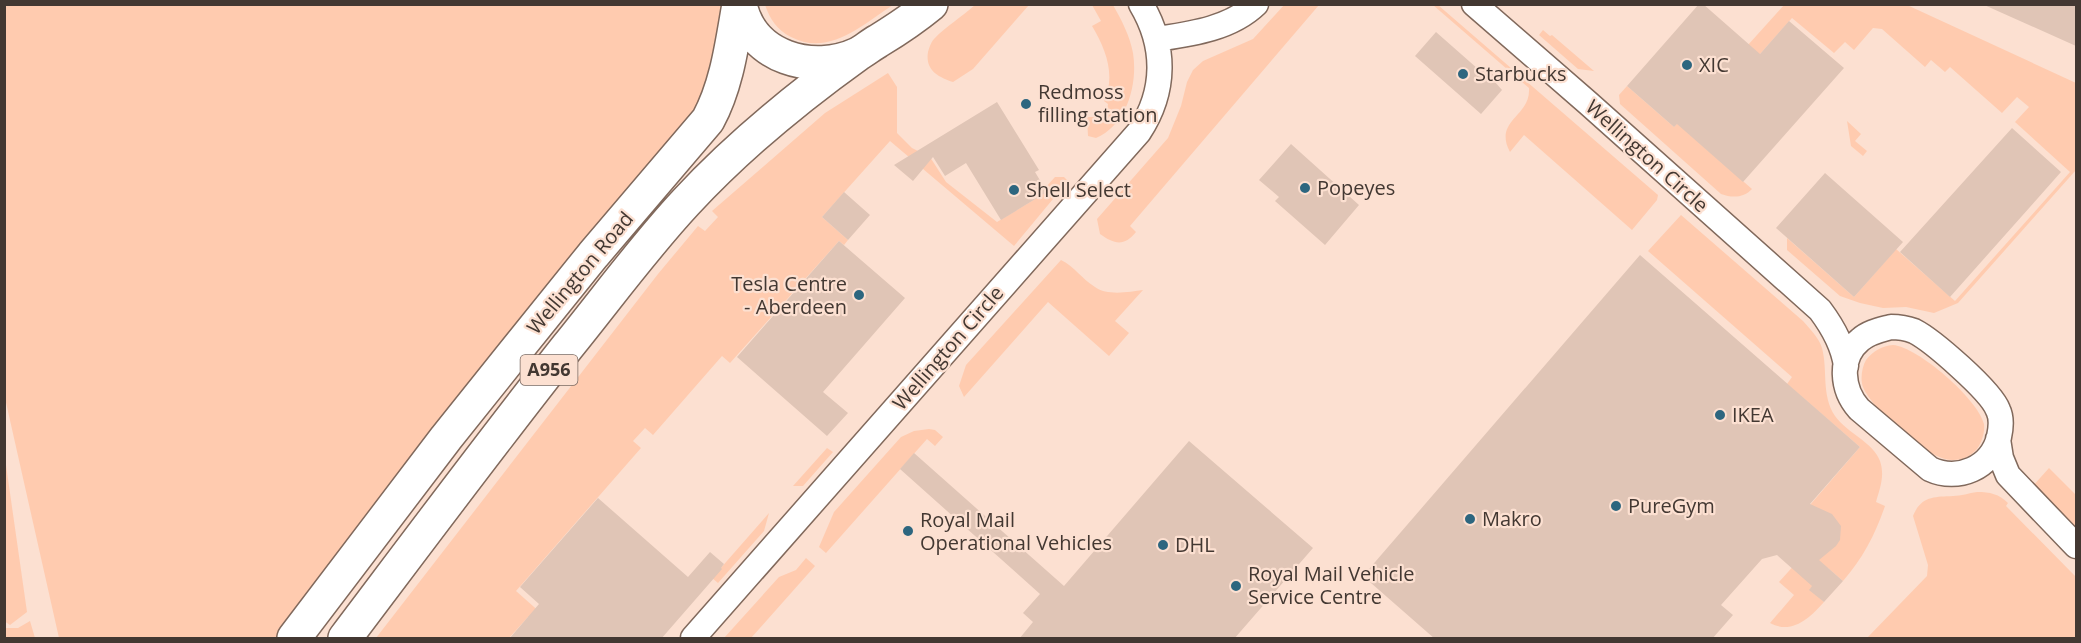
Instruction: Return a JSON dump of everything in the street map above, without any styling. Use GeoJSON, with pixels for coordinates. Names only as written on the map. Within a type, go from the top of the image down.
{"type":"FeatureCollection","features":[{"type":"Feature","properties":{"kind":"main road","name":"A956"},"geometry":{"type":"LineString","coordinates":[[740,4],[745,21],[753,35],[762,44],[784,57],[820,61],[858,54],[901,27],[931,4]]}},
{"type":"Feature","properties":{"kind":"main road","name":"Wellington Road"},"geometry":{"type":"LineString","coordinates":[[294,639],[432,456],[510,358],[593,255],[708,120],[718,101],[723,83],[740,4]]}},
{"type":"Feature","properties":{"kind":"main road","name":"Wellington Road"},"geometry":{"type":"LineString","coordinates":[[345,639],[502,429],[676,213],[754,137],[811,89],[858,54]]}},
{"type":"Feature","properties":{"kind":"street","name":"Wellington Circle"},"geometry":{"type":"LineString","coordinates":[[693,639],[1139,132],[1149,116],[1159,88],[1160,69],[1151,21],[1141,4]]}},
{"type":"Feature","properties":{"kind":"street"},"geometry":{"type":"LineString","coordinates":[[1156,39],[1213,28],[1242,15],[1256,4]]}},
{"type":"Feature","properties":{"kind":"street","name":"Wellington Circle"},"geometry":{"type":"LineString","coordinates":[[1474,4],[1820,310],[1835,333],[1846,366]]}},
{"type":"Feature","properties":{"kind":"street","name":"Wellington Circle"},"geometry":{"type":"LineString","coordinates":[[1820,310],[1852,324],[1878,330]]}},
{"type":"Feature","properties":{"kind":"street"},"geometry":{"type":"LineString","coordinates":[[1898,327],[1912,331],[1942,352],[1968,375],[1992,399],[1999,411],[1998,439],[1987,460],[1966,472],[1944,474],[1930,469],[1859,409],[1848,393],[1844,380],[1846,366],[1849,353],[1856,343],[1866,336],[1878,330],[1898,327]]}},
{"type":"Feature","properties":{"kind":"street"},"geometry":{"type":"LineString","coordinates":[[1998,439],[2003,464],[2015,484],[2076,546]]}},
{"type":"Feature","properties":{"kind":"street"},"geometry":{"type":"LineString","coordinates":[[1966,472],[1999,477],[2015,484]]}},
{"type":"Feature","properties":{"kind":"shaded area"},"geometry":{"type":"Polygon","coordinates":[[[765,4],[893,5],[845,36],[819,43],[805,42],[786,34],[775,24],[765,4]]]}},
{"type":"Feature","properties":{"kind":"shaded area"},"geometry":{"type":"Polygon","coordinates":[[[1285,4],[1319,5],[1130,226],[1136,232],[1132,237],[1123,242],[1114,242],[1100,234],[1097,219],[1168,138],[1193,70],[1203,61],[1253,39],[1285,4]]]}},
{"type":"Feature","properties":{"kind":"shaded area"},"geometry":{"type":"Polygon","coordinates":[[[4,5],[738,5],[723,83],[294,638],[59,638],[5,398],[4,5]]]}},
{"type":"Feature","properties":{"kind":"shaded area"},"geometry":{"type":"Polygon","coordinates":[[[975,5],[1029,5],[973,69],[953,82],[942,78],[929,64],[928,50],[939,34],[975,5]]]}},
{"type":"Feature","properties":{"kind":"shaded area"},"geometry":{"type":"Polygon","coordinates":[[[1092,5],[1113,5],[1130,40],[1134,65],[1132,90],[1123,114],[1107,132],[1096,138],[1088,136],[1087,117],[1098,117],[1107,112],[1108,104],[1104,101],[1108,92],[1109,72],[1105,53],[1092,26],[1101,21],[1092,5]]]}},
{"type":"Feature","properties":{"kind":"shaded area"},"geometry":{"type":"Polygon","coordinates":[[[1433,5],[1438,5],[1658,195],[1657,200],[1632,230],[1524,135],[1510,152],[1506,133],[1509,125],[1524,106],[1529,88],[1433,5]]]}},
{"type":"Feature","properties":{"kind":"shaded area"},"geometry":{"type":"Polygon","coordinates":[[[1784,5],[1907,5],[2076,83],[2076,170],[1958,303],[1934,313],[1906,307],[1883,308],[1840,296],[1787,250],[1787,238],[1854,297],[1896,249],[1955,301],[2070,172],[2015,122],[2029,107],[2017,97],[2002,113],[1950,67],[1945,72],[1931,60],[1925,67],[1882,29],[1873,28],[1854,50],[1845,42],[1834,53],[1792,18],[1689,134],[1752,189],[1742,196],[1734,197],[1721,194],[1620,104],[1619,95],[1627,86],[1674,127],[1784,5]]]}},
{"type":"Feature","properties":{"kind":"shaded area"},"geometry":{"type":"Polygon","coordinates":[[[1543,30],[1594,71],[1578,69],[1539,35],[1543,30]]]}},
{"type":"Feature","properties":{"kind":"shaded area"},"geometry":{"type":"Polygon","coordinates":[[[888,73],[897,87],[897,133],[912,148],[930,157],[946,182],[997,222],[1047,192],[1045,188],[1055,177],[1064,177],[1068,181],[1014,246],[890,141],[822,217],[848,240],[844,245],[839,241],[730,363],[722,356],[653,435],[645,428],[633,441],[641,448],[516,591],[569,638],[552,638],[528,617],[509,638],[376,638],[658,274],[698,226],[705,231],[718,217],[712,211],[825,113],[888,73]]]}},
{"type":"Feature","properties":{"kind":"shaded area"},"geometry":{"type":"Polygon","coordinates":[[[1847,121],[1861,134],[1855,141],[1867,151],[1863,156],[1851,146],[1847,121]]]}},
{"type":"Feature","properties":{"kind":"shaded area"},"geometry":{"type":"Polygon","coordinates":[[[1681,215],[1803,321],[1814,334],[1822,348],[1826,391],[1835,416],[1872,448],[1880,461],[1882,477],[1876,502],[1885,506],[1868,546],[1843,581],[1828,568],[1810,589],[1824,602],[1807,619],[1793,626],[1778,626],[1770,623],[1794,595],[1779,582],[1806,552],[1785,534],[1860,447],[1787,384],[1792,377],[1648,251],[1681,215]]]}},
{"type":"Feature","properties":{"kind":"shaded area"},"geometry":{"type":"Polygon","coordinates":[[[1061,260],[1100,290],[1118,293],[1143,290],[1115,321],[1129,333],[1109,356],[1048,302],[964,397],[959,386],[966,365],[1061,260]]]}},
{"type":"Feature","properties":{"kind":"shaded area"},"geometry":{"type":"Polygon","coordinates":[[[1893,345],[1904,348],[1931,364],[1971,401],[1984,424],[1984,434],[1972,454],[1963,459],[1953,460],[1930,452],[1902,432],[1868,396],[1862,380],[1865,363],[1878,350],[1893,345]]]}},
{"type":"Feature","properties":{"kind":"shaded area"},"geometry":{"type":"Polygon","coordinates":[[[935,430],[943,437],[935,446],[927,439],[826,553],[819,547],[834,512],[901,437],[914,431],[935,430]]]}},
{"type":"Feature","properties":{"kind":"shaded area"},"geometry":{"type":"Polygon","coordinates":[[[827,448],[833,452],[803,486],[793,486],[827,448]]]}},
{"type":"Feature","properties":{"kind":"shaded area"},"geometry":{"type":"Polygon","coordinates":[[[4,451],[27,612],[10,625],[4,621],[4,451]]]}},
{"type":"Feature","properties":{"kind":"shaded area"},"geometry":{"type":"Polygon","coordinates":[[[2049,468],[2076,495],[2076,532],[2032,487],[2049,468]]]}},
{"type":"Feature","properties":{"kind":"shaded area"},"geometry":{"type":"Polygon","coordinates":[[[1977,492],[1994,494],[2005,500],[2008,503],[2006,506],[2076,577],[2076,638],[1867,638],[1927,576],[1928,565],[1913,516],[1916,509],[1929,499],[1977,492]]]}},
{"type":"Feature","properties":{"kind":"shaded area"},"geometry":{"type":"Polygon","coordinates":[[[769,513],[764,531],[718,583],[712,578],[769,513]]]}},
{"type":"Feature","properties":{"kind":"shaded area"},"geometry":{"type":"Polygon","coordinates":[[[806,558],[815,566],[751,638],[724,638],[779,577],[796,570],[806,558]]]}},
{"type":"Feature","properties":{"kind":"shaded area"},"geometry":{"type":"Polygon","coordinates":[[[30,621],[35,638],[5,638],[5,628],[18,628],[30,621]]]}},
{"type":"Feature","properties":{"kind":"building"},"geometry":{"type":"Polygon","coordinates":[[[1699,4],[1703,4],[1760,54],[1789,21],[1844,68],[1743,182],[1677,124],[1674,127],[1627,86],[1699,4]]]}},
{"type":"Feature","properties":{"kind":"building"},"geometry":{"type":"Polygon","coordinates":[[[1982,4],[2076,4],[2076,46],[1982,4]]]}},
{"type":"Feature","properties":{"kind":"building","name":"Starbucks"},"geometry":{"type":"Polygon","coordinates":[[[1436,32],[1478,69],[1482,65],[1498,79],[1495,82],[1502,90],[1481,114],[1415,56],[1436,32]]]}},
{"type":"Feature","properties":{"kind":"building"},"geometry":{"type":"Polygon","coordinates":[[[997,102],[1039,170],[1035,172],[1047,192],[1001,220],[966,163],[945,176],[933,157],[913,181],[894,165],[997,102]]]}},
{"type":"Feature","properties":{"kind":"building"},"geometry":{"type":"Polygon","coordinates":[[[2012,128],[2061,172],[1950,297],[1900,252],[2012,128]]]}},
{"type":"Feature","properties":{"kind":"building","name":"Popeyes"},"geometry":{"type":"Polygon","coordinates":[[[1291,144],[1359,205],[1325,245],[1275,201],[1279,197],[1259,180],[1291,144]]]}},
{"type":"Feature","properties":{"kind":"building"},"geometry":{"type":"Polygon","coordinates":[[[1825,173],[1903,242],[1854,297],[1776,228],[1825,173]]]}},
{"type":"Feature","properties":{"kind":"building"},"geometry":{"type":"Polygon","coordinates":[[[844,192],[870,215],[848,240],[822,217],[844,192]]]}},
{"type":"Feature","properties":{"kind":"building"},"geometry":{"type":"Polygon","coordinates":[[[839,241],[905,298],[823,392],[848,413],[827,436],[737,357],[839,241]]]}},
{"type":"Feature","properties":{"kind":"building"},"geometry":{"type":"Polygon","coordinates":[[[1640,255],[1860,447],[1810,504],[1832,514],[1841,526],[1840,540],[1819,560],[1843,581],[1824,602],[1809,590],[1812,586],[1777,555],[1762,559],[1721,605],[1733,615],[1712,639],[1435,639],[1363,576],[1640,255]]]}},
{"type":"Feature","properties":{"kind":"building"},"geometry":{"type":"Polygon","coordinates":[[[1189,441],[1313,548],[1234,639],[1019,639],[1033,622],[1023,613],[1040,594],[900,469],[914,453],[1064,586],[1189,441]]]}},
{"type":"Feature","properties":{"kind":"building"},"geometry":{"type":"Polygon","coordinates":[[[598,498],[688,577],[710,552],[724,564],[722,569],[661,639],[509,639],[539,604],[520,587],[598,498]]]}},
{"type":"Feature","properties":{"kind":"place","name":"XIC"},"geometry":{"type":"Point","coordinates":[1687,65]}},
{"type":"Feature","properties":{"kind":"place","name":"Starbucks"},"geometry":{"type":"Point","coordinates":[1463,74]}},
{"type":"Feature","properties":{"kind":"place","name":"Redmoss filling station"},"geometry":{"type":"Point","coordinates":[1026,104]}},
{"type":"Feature","properties":{"kind":"place","name":"Popeyes"},"geometry":{"type":"Point","coordinates":[1305,188]}},
{"type":"Feature","properties":{"kind":"place","name":"Shell Select"},"geometry":{"type":"Point","coordinates":[1014,190]}},
{"type":"Feature","properties":{"kind":"place","name":"Tesla Centre - Aberdeen"},"geometry":{"type":"Point","coordinates":[859,295]}},
{"type":"Feature","properties":{"kind":"place","name":"IKEA"},"geometry":{"type":"Point","coordinates":[1720,415]}},
{"type":"Feature","properties":{"kind":"place","name":"PureGym"},"geometry":{"type":"Point","coordinates":[1616,506]}},
{"type":"Feature","properties":{"kind":"place","name":"Makro"},"geometry":{"type":"Point","coordinates":[1470,519]}},
{"type":"Feature","properties":{"kind":"place","name":"Royal Mail Operational Vehicles"},"geometry":{"type":"Point","coordinates":[908,531]}},
{"type":"Feature","properties":{"kind":"place","name":"DHL"},"geometry":{"type":"Point","coordinates":[1163,545]}},
{"type":"Feature","properties":{"kind":"place","name":"Royal Mail Vehicle Service Centre"},"geometry":{"type":"Point","coordinates":[1236,586]}}]}
